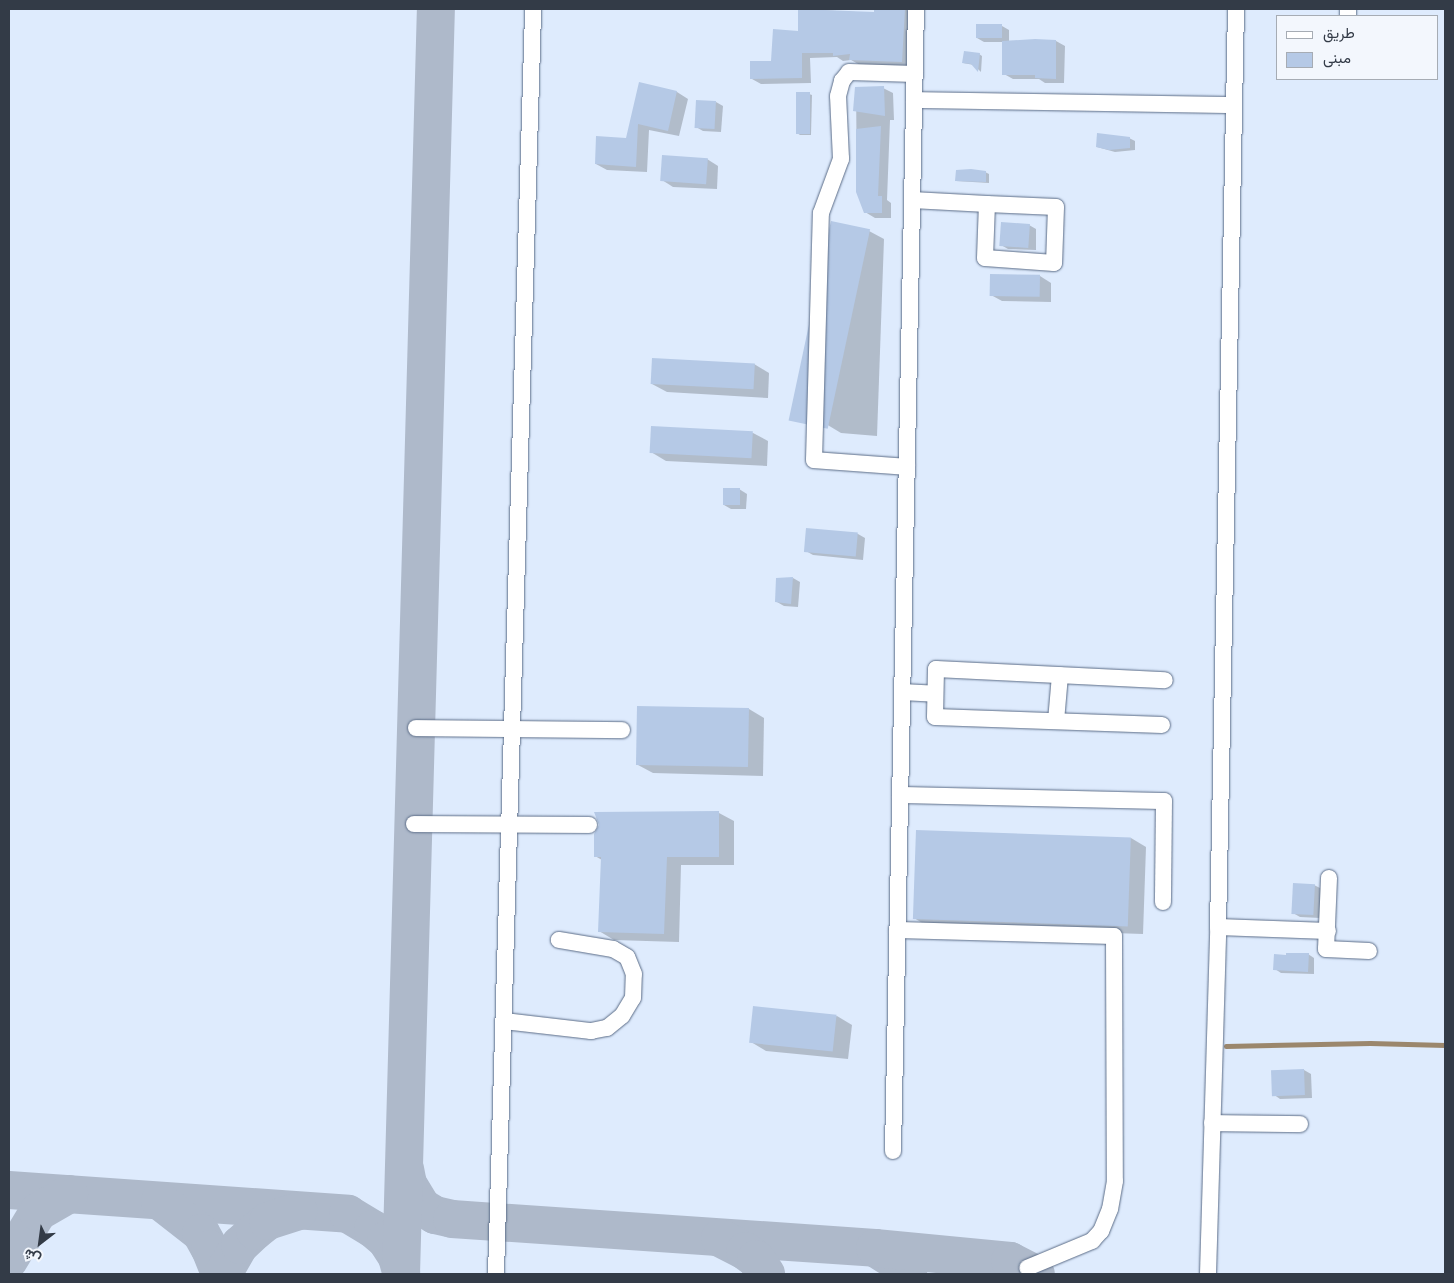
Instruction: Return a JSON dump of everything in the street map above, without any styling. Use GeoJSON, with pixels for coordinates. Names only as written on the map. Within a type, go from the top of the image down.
{"type":"FeatureCollection","features":[{"type":"Feature","properties":{"kind":"street"},"geometry":{"type":"LineString","coordinates":[[496,1274],[533,9]]}},
{"type":"Feature","properties":{"kind":"street"},"geometry":{"type":"LineString","coordinates":[[893,1151],[916,9]]}},
{"type":"Feature","properties":{"kind":"street"},"geometry":{"type":"LineString","coordinates":[[1208,1274],[1218,926],[1236,9]]}},
{"type":"Feature","properties":{"kind":"street"},"geometry":{"type":"LineString","coordinates":[[907,467],[814,460],[821,213],[841,159],[838,96],[842,81],[849,72],[915,74]]}},
{"type":"Feature","properties":{"kind":"street"},"geometry":{"type":"LineString","coordinates":[[914,100],[1234,105]]}},
{"type":"Feature","properties":{"kind":"street"},"geometry":{"type":"LineString","coordinates":[[912,200],[1056,207],[1054,263],[985,258],[987,204]]}},
{"type":"Feature","properties":{"kind":"street"},"geometry":{"type":"LineString","coordinates":[[1162,725],[935,717],[936,669],[1165,680]]}},
{"type":"Feature","properties":{"kind":"street"},"geometry":{"type":"LineString","coordinates":[[1056,721],[1060,675]]}},
{"type":"Feature","properties":{"kind":"street"},"geometry":{"type":"LineString","coordinates":[[902,692],[935,694]]}},
{"type":"Feature","properties":{"kind":"street"},"geometry":{"type":"LineString","coordinates":[[416,728],[513,727],[622,730]]}},
{"type":"Feature","properties":{"kind":"street"},"geometry":{"type":"LineString","coordinates":[[900,795],[1164,801],[1163,902]]}},
{"type":"Feature","properties":{"kind":"street"},"geometry":{"type":"LineString","coordinates":[[414,824],[589,825]]}},
{"type":"Feature","properties":{"kind":"street"},"geometry":{"type":"LineString","coordinates":[[1329,878],[1326,949],[1369,951]]}},
{"type":"Feature","properties":{"kind":"street"},"geometry":{"type":"LineString","coordinates":[[1218,926],[1328,931]]}},
{"type":"Feature","properties":{"kind":"street"},"geometry":{"type":"LineString","coordinates":[[897,930],[1114,936],[1116,1181],[1110,1209],[1101,1230],[1092,1241],[1027,1268]]}},
{"type":"Feature","properties":{"kind":"street"},"geometry":{"type":"LineString","coordinates":[[504,1021],[591,1031],[607,1028],[622,1016],[633,998],[634,974],[627,957],[613,949],[559,940]]}},
{"type":"Feature","properties":{"kind":"street"},"geometry":{"type":"LineString","coordinates":[[1212,1124],[1300,1124]]}},
{"type":"Feature","properties":{"kind":"building"},"geometry":{"type":"Polygon","coordinates":[[[798,9],[874,12],[874,9],[905,9],[902,62],[849,60],[850,54],[833,56],[833,53],[802,53],[802,78],[750,79],[750,61],[771,61],[773,29],[798,31],[798,9]]]}},
{"type":"Feature","properties":{"kind":"building"},"geometry":{"type":"Polygon","coordinates":[[[976,24],[1002,24],[1002,38],[976,38],[976,24]]]}},
{"type":"Feature","properties":{"kind":"building"},"geometry":{"type":"Polygon","coordinates":[[[1056,40],[1056,79],[1035,78],[1035,75],[1002,75],[1002,41],[1056,40]]]}},
{"type":"Feature","properties":{"kind":"building"},"geometry":{"type":"Polygon","coordinates":[[[964,51],[980,53],[978,72],[971,64],[962,63],[964,51]]]}},
{"type":"Feature","properties":{"kind":"building"},"geometry":{"type":"Polygon","coordinates":[[[639,82],[677,91],[668,131],[638,124],[636,167],[595,164],[596,136],[626,138],[639,82]]]}},
{"type":"Feature","properties":{"kind":"building"},"geometry":{"type":"Polygon","coordinates":[[[884,86],[885,116],[853,111],[855,87],[884,86]]]}},
{"type":"Feature","properties":{"kind":"building"},"geometry":{"type":"Polygon","coordinates":[[[796,92],[810,92],[810,134],[796,134],[796,92]]]}},
{"type":"Feature","properties":{"kind":"building"},"geometry":{"type":"Polygon","coordinates":[[[696,100],[716,101],[715,129],[695,128],[696,100]]]}},
{"type":"Feature","properties":{"kind":"building"},"geometry":{"type":"Polygon","coordinates":[[[881,126],[878,196],[882,196],[882,213],[864,213],[856,192],[856,129],[881,126]]]}},
{"type":"Feature","properties":{"kind":"building"},"geometry":{"type":"Polygon","coordinates":[[[1097,133],[1130,137],[1130,148],[1109,150],[1096,147],[1097,133]]]}},
{"type":"Feature","properties":{"kind":"building"},"geometry":{"type":"Polygon","coordinates":[[[662,155],[708,158],[706,184],[660,181],[662,155]]]}},
{"type":"Feature","properties":{"kind":"building"},"geometry":{"type":"Polygon","coordinates":[[[956,170],[986,171],[986,182],[955,181],[956,170]]]}},
{"type":"Feature","properties":{"kind":"building"},"geometry":{"type":"Polygon","coordinates":[[[831,221],[870,229],[828,429],[789,421],[831,221]]]}},
{"type":"Feature","properties":{"kind":"building"},"geometry":{"type":"Polygon","coordinates":[[[1001,222],[1030,224],[1028,248],[999,246],[1001,222]]]}},
{"type":"Feature","properties":{"kind":"building"},"geometry":{"type":"Polygon","coordinates":[[[990,274],[1040,275],[1040,297],[990,296],[990,274]]]}},
{"type":"Feature","properties":{"kind":"building"},"geometry":{"type":"Polygon","coordinates":[[[652,358],[755,363],[753,389],[651,384],[652,358]]]}},
{"type":"Feature","properties":{"kind":"building"},"geometry":{"type":"Polygon","coordinates":[[[651,426],[753,431],[751,458],[650,453],[651,426]]]}},
{"type":"Feature","properties":{"kind":"building"},"geometry":{"type":"Polygon","coordinates":[[[723,488],[740,488],[740,505],[723,505],[723,488]]]}},
{"type":"Feature","properties":{"kind":"building"},"geometry":{"type":"Polygon","coordinates":[[[806,528],[858,533],[856,556],[804,552],[806,528]]]}},
{"type":"Feature","properties":{"kind":"building"},"geometry":{"type":"Polygon","coordinates":[[[793,577],[791,604],[775,602],[776,578],[793,577]]]}},
{"type":"Feature","properties":{"kind":"building"},"geometry":{"type":"Polygon","coordinates":[[[637,706],[749,708],[748,767],[636,765],[637,706]]]}},
{"type":"Feature","properties":{"kind":"building"},"geometry":{"type":"Polygon","coordinates":[[[719,811],[719,857],[667,857],[664,934],[598,932],[601,857],[594,857],[594,834],[599,825],[594,812],[719,811]]]}},
{"type":"Feature","properties":{"kind":"building"},"geometry":{"type":"Polygon","coordinates":[[[916,830],[1131,838],[1128,926],[913,919],[916,830]]]}},
{"type":"Feature","properties":{"kind":"building"},"geometry":{"type":"Polygon","coordinates":[[[1293,883],[1315,884],[1313,915],[1291,914],[1293,883]]]}},
{"type":"Feature","properties":{"kind":"building"},"geometry":{"type":"Polygon","coordinates":[[[1286,953],[1309,953],[1308,972],[1273,970],[1274,954],[1286,955],[1286,953]]]}},
{"type":"Feature","properties":{"kind":"building"},"geometry":{"type":"Polygon","coordinates":[[[753,1006],[837,1015],[833,1052],[749,1043],[753,1006]]]}},
{"type":"Feature","properties":{"kind":"building"},"geometry":{"type":"Polygon","coordinates":[[[1304,1069],[1305,1095],[1272,1096],[1271,1070],[1304,1069]]]}},
{"type":"Feature","properties":{"kind":"waterway"},"geometry":{"type":"LineString","coordinates":[[1226,1046],[1370,1043],[1445,1045]]}},
{"type":"Feature","properties":{"kind":"taxiway"},"geometry":{"type":"LineString","coordinates":[[401,1274],[436,9]]}},
{"type":"Feature","properties":{"kind":"taxiway"},"geometry":{"type":"LineString","coordinates":[[405,1169],[408,1184],[422,1207],[435,1215],[452,1219],[875,1248],[896,1261],[908,1274]]}},
{"type":"Feature","properties":{"kind":"taxiway"},"geometry":{"type":"LineString","coordinates":[[9,1190],[348,1214],[373,1229],[386,1240],[397,1257],[401,1272]]}},
{"type":"Feature","properties":{"kind":"taxiway"},"geometry":{"type":"LineString","coordinates":[[9,1260],[38,1212],[69,1194]]}},
{"type":"Feature","properties":{"kind":"taxiway"},"geometry":{"type":"LineString","coordinates":[[160,1201],[201,1233],[220,1274]]}},
{"type":"Feature","properties":{"kind":"taxiway"},"geometry":{"type":"LineString","coordinates":[[223,1274],[240,1245],[255,1231],[268,1221],[298,1211]]}},
{"type":"Feature","properties":{"kind":"taxiway"},"geometry":{"type":"LineString","coordinates":[[720,1238],[756,1259],[766,1274]]}},
{"type":"Feature","properties":{"kind":"taxiway"},"geometry":{"type":"LineString","coordinates":[[875,1248],[1010,1261],[1036,1274]]}}]}
